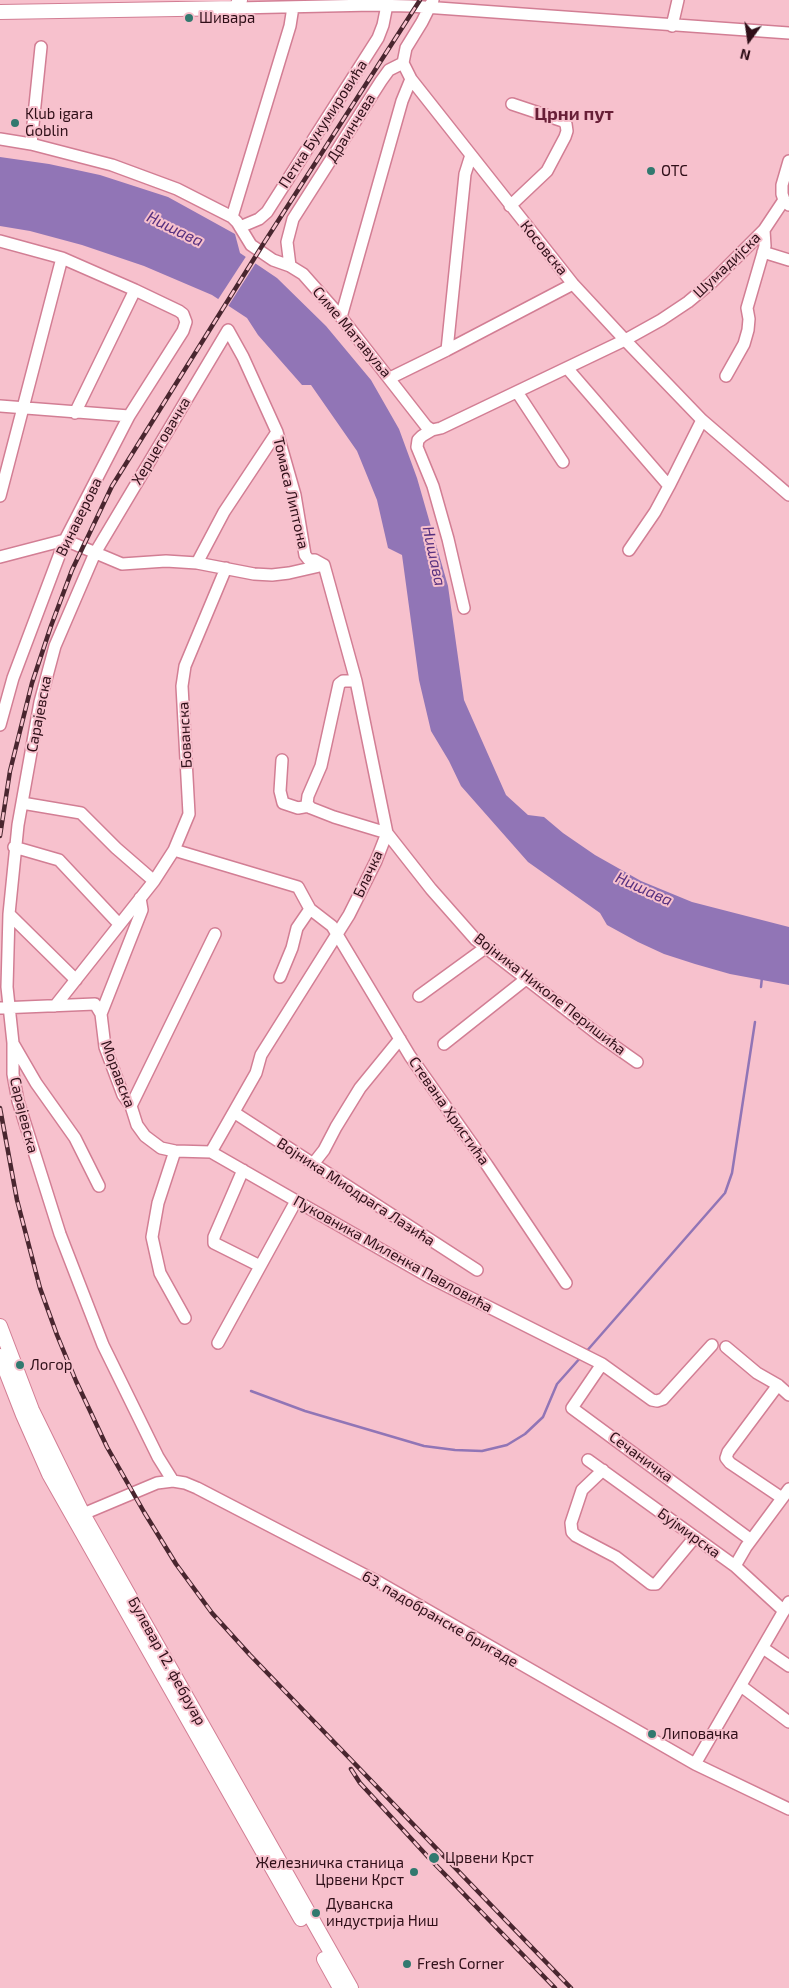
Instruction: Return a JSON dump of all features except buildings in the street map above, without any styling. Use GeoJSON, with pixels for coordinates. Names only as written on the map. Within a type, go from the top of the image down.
{"type":"FeatureCollection","features":[{"type":"Feature","properties":{"kind":"main road"},"geometry":{"type":"LineString","coordinates":[[0,12],[76,5],[238,4]]}},
{"type":"Feature","properties":{"kind":"main road","name":"Булевар 12. фебруар"},"geometry":{"type":"LineString","coordinates":[[0,1326],[32,1410],[78,1516],[138,1628],[340,1988]]}},
{"type":"Feature","properties":{"kind":"main road","name":"Булевар 12. фебруар"},"geometry":{"type":"LineString","coordinates":[[0,1356],[36,1446],[351,1988]]}},
{"type":"Feature","properties":{"kind":"street"},"geometry":{"type":"LineString","coordinates":[[672,26],[678,0]]}},
{"type":"Feature","properties":{"kind":"street"},"geometry":{"type":"LineString","coordinates":[[238,4],[293,6],[432,4],[672,26],[789,33]]}},
{"type":"Feature","properties":{"kind":"street"},"geometry":{"type":"LineString","coordinates":[[403,63],[406,48],[432,4]]}},
{"type":"Feature","properties":{"kind":"street","name":"Петка Букумировића"},"geometry":{"type":"LineString","coordinates":[[240,227],[259,219],[267,212],[378,38],[387,5]]}},
{"type":"Feature","properties":{"kind":"street"},"geometry":{"type":"LineString","coordinates":[[0,139],[74,154],[144,176],[186,193],[232,217],[290,26],[293,6]]}},
{"type":"Feature","properties":{"kind":"street"},"geometry":{"type":"LineString","coordinates":[[31,144],[40,48]]}},
{"type":"Feature","properties":{"kind":"street","name":"Косовска"},"geometry":{"type":"LineString","coordinates":[[403,63],[411,79],[573,284],[702,420],[789,494]]}},
{"type":"Feature","properties":{"kind":"street","name":"Драинчева"},"geometry":{"type":"LineString","coordinates":[[290,266],[287,242],[293,219],[380,81],[389,70],[403,63]]}},
{"type":"Feature","properties":{"kind":"street"},"geometry":{"type":"LineString","coordinates":[[341,317],[405,94],[411,79]]}},
{"type":"Feature","properties":{"kind":"street"},"geometry":{"type":"LineString","coordinates":[[510,206],[546,170],[565,138],[567,130],[566,124],[563,121],[512,104]]}},
{"type":"Feature","properties":{"kind":"street"},"geometry":{"type":"LineString","coordinates":[[447,350],[465,174],[471,155]]}},
{"type":"Feature","properties":{"kind":"street","name":"Шумадијска"},"geometry":{"type":"LineString","coordinates":[[432,430],[441,428],[625,340],[688,302],[712,282],[764,230],[787,202],[782,185],[789,163]]}},
{"type":"Feature","properties":{"kind":"street","name":"Симе Матавуља"},"geometry":{"type":"LineString","coordinates":[[232,217],[247,241],[258,250],[273,260],[290,266],[303,274],[341,317],[426,426],[432,430]]}},
{"type":"Feature","properties":{"kind":"street"},"geometry":{"type":"LineString","coordinates":[[726,376],[744,344],[748,330],[747,308],[765,246],[764,230]]}},
{"type":"Feature","properties":{"kind":"street"},"geometry":{"type":"LineString","coordinates":[[0,241],[62,258],[135,290],[75,413]]}},
{"type":"Feature","properties":{"kind":"street"},"geometry":{"type":"LineString","coordinates":[[763,252],[789,260]]}},
{"type":"Feature","properties":{"kind":"street"},"geometry":{"type":"LineString","coordinates":[[0,496],[62,258]]}},
{"type":"Feature","properties":{"kind":"street"},"geometry":{"type":"LineString","coordinates":[[390,378],[573,284]]}},
{"type":"Feature","properties":{"kind":"street","name":"Винаверова"},"geometry":{"type":"LineString","coordinates":[[0,725],[13,678],[65,540],[129,416],[183,331],[186,322],[183,314],[179,311],[135,290]]}},
{"type":"Feature","properties":{"kind":"street","name":"Томаса Липтона"},"geometry":{"type":"LineString","coordinates":[[228,330],[243,357],[278,432],[295,495],[305,555],[309,560],[315,560],[324,565]]}},
{"type":"Feature","properties":{"kind":"street","name":"Херцеговачка"},"geometry":{"type":"LineString","coordinates":[[95,553],[228,330]]}},
{"type":"Feature","properties":{"kind":"street"},"geometry":{"type":"LineString","coordinates":[[567,368],[669,486]]}},
{"type":"Feature","properties":{"kind":"street"},"geometry":{"type":"LineString","coordinates":[[517,392],[563,462]]}},
{"type":"Feature","properties":{"kind":"street"},"geometry":{"type":"LineString","coordinates":[[0,406],[129,416]]}},
{"type":"Feature","properties":{"kind":"street"},"geometry":{"type":"LineString","coordinates":[[629,550],[655,512],[702,420]]}},
{"type":"Feature","properties":{"kind":"street"},"geometry":{"type":"LineString","coordinates":[[432,430],[418,440],[418,447],[433,486],[446,530],[464,608]]}},
{"type":"Feature","properties":{"kind":"street"},"geometry":{"type":"LineString","coordinates":[[197,563],[224,512],[278,432]]}},
{"type":"Feature","properties":{"kind":"street"},"geometry":{"type":"LineString","coordinates":[[0,557],[65,540],[122,564],[166,561],[197,563],[254,574],[272,575],[324,565]]}},
{"type":"Feature","properties":{"kind":"street","name":"Сарајевска"},"geometry":{"type":"LineString","coordinates":[[95,553],[50,660],[40,702],[14,847],[4,1007],[13,1043],[13,1074],[18,1100],[60,1234],[103,1345],[158,1457],[173,1481]]}},
{"type":"Feature","properties":{"kind":"street","name":"Блачка"},"geometry":{"type":"LineString","coordinates":[[211,1152],[256,1073],[261,1055],[338,936],[376,861],[387,833],[356,681],[324,565]]}},
{"type":"Feature","properties":{"kind":"street","name":"Бованска"},"geometry":{"type":"LineString","coordinates":[[54,1006],[154,881],[174,850],[189,814],[182,686],[185,666],[226,568]]}},
{"type":"Feature","properties":{"kind":"street"},"geometry":{"type":"LineString","coordinates":[[308,806],[308,796],[321,766],[339,684],[343,681],[356,681]]}},
{"type":"Feature","properties":{"kind":"street"},"geometry":{"type":"LineString","coordinates":[[282,760],[280,791],[283,803],[298,808],[308,806],[387,833]]}},
{"type":"Feature","properties":{"kind":"street"},"geometry":{"type":"LineString","coordinates":[[22,803],[81,813],[116,848],[154,881]]}},
{"type":"Feature","properties":{"kind":"street","name":"Војника Николе Перишића"},"geometry":{"type":"LineString","coordinates":[[387,833],[431,889],[476,940],[638,1062]]}},
{"type":"Feature","properties":{"kind":"street"},"geometry":{"type":"LineString","coordinates":[[14,847],[59,860],[119,924]]}},
{"type":"Feature","properties":{"kind":"street"},"geometry":{"type":"LineString","coordinates":[[174,850],[295,886],[300,890],[305,903],[310,909],[298,928],[280,977]]}},
{"type":"Feature","properties":{"kind":"street"},"geometry":{"type":"LineString","coordinates":[[101,1014],[142,910],[140,898]]}},
{"type":"Feature","properties":{"kind":"street","name":"Стевана Христића"},"geometry":{"type":"LineString","coordinates":[[310,909],[332,926],[400,1039],[566,1283]]}},
{"type":"Feature","properties":{"kind":"street"},"geometry":{"type":"LineString","coordinates":[[9,914],[76,980]]}},
{"type":"Feature","properties":{"kind":"street"},"geometry":{"type":"LineString","coordinates":[[131,1106],[215,934]]}},
{"type":"Feature","properties":{"kind":"street"},"geometry":{"type":"LineString","coordinates":[[418,996],[485,948]]}},
{"type":"Feature","properties":{"kind":"street"},"geometry":{"type":"LineString","coordinates":[[444,1044],[526,979]]}},
{"type":"Feature","properties":{"kind":"street"},"geometry":{"type":"LineString","coordinates":[[4,1007],[92,1003],[98,1006],[101,1014]]}},
{"type":"Feature","properties":{"kind":"street","name":"Моравска"},"geometry":{"type":"LineString","coordinates":[[101,1014],[105,1047],[124,1095],[131,1106],[137,1125],[145,1136],[161,1148],[174,1152],[211,1152]]}},
{"type":"Feature","properties":{"kind":"street"},"geometry":{"type":"LineString","coordinates":[[313,1164],[324,1150],[360,1088],[400,1039]]}},
{"type":"Feature","properties":{"kind":"street"},"geometry":{"type":"LineString","coordinates":[[13,1043],[36,1083],[75,1138],[99,1186]]}},
{"type":"Feature","properties":{"kind":"street","name":"Војника Миодрага Лазића"},"geometry":{"type":"LineString","coordinates":[[234,1113],[477,1270]]}},
{"type":"Feature","properties":{"kind":"street"},"geometry":{"type":"LineString","coordinates":[[174,1152],[158,1203],[152,1237],[160,1273],[185,1318]]}},
{"type":"Feature","properties":{"kind":"street","name":"Пуковника Миленка Павловића"},"geometry":{"type":"LineString","coordinates":[[211,1152],[429,1277],[602,1364],[657,1401],[663,1399],[712,1346]]}},
{"type":"Feature","properties":{"kind":"street"},"geometry":{"type":"LineString","coordinates":[[242,1170],[214,1237],[214,1243],[260,1266]]}},
{"type":"Feature","properties":{"kind":"street"},"geometry":{"type":"LineString","coordinates":[[218,1343],[296,1201]]}},
{"type":"Feature","properties":{"kind":"street"},"geometry":{"type":"LineString","coordinates":[[726,1347],[757,1373],[778,1385],[789,1395]]}},
{"type":"Feature","properties":{"kind":"street","name":"Сечаничка"},"geometry":{"type":"LineString","coordinates":[[602,1364],[572,1408],[751,1540]]}},
{"type":"Feature","properties":{"kind":"street"},"geometry":{"type":"LineString","coordinates":[[735,1566],[751,1540],[785,1494],[730,1463],[726,1458],[728,1452],[778,1385]]}},
{"type":"Feature","properties":{"kind":"street","name":"Бујмирска"},"geometry":{"type":"LineString","coordinates":[[588,1460],[735,1566],[786,1606]]}},
{"type":"Feature","properties":{"kind":"street"},"geometry":{"type":"LineString","coordinates":[[602,1470],[582,1490],[571,1523],[572,1532],[576,1536],[616,1557],[651,1584],[656,1584],[695,1537]]}},
{"type":"Feature","properties":{"kind":"street"},"geometry":{"type":"LineString","coordinates":[[78,1516],[157,1484],[173,1481]]}},
{"type":"Feature","properties":{"kind":"street","name":"63. падобранске бригаде"},"geometry":{"type":"LineString","coordinates":[[173,1481],[185,1483],[209,1493],[380,1583],[695,1764],[789,1809]]}},
{"type":"Feature","properties":{"kind":"street"},"geometry":{"type":"LineString","coordinates":[[695,1764],[742,1686],[786,1606]]}},
{"type":"Feature","properties":{"kind":"street"},"geometry":{"type":"LineString","coordinates":[[763,1648],[789,1666]]}},
{"type":"Feature","properties":{"kind":"street"},"geometry":{"type":"LineString","coordinates":[[742,1686],[789,1722]]}},
{"type":"Feature","properties":{"kind":"water","name":"Нишава"},"geometry":{"type":"Polygon","coordinates":[[[0,157],[49,164],[100,175],[168,197],[235,234],[240,253],[277,278],[326,326],[371,380],[399,429],[417,478],[448,586],[464,700],[506,795],[528,815],[544,817],[595,855],[641,881],[692,902],[789,927],[789,985],[730,974],[664,954],[638,942],[607,925],[600,913],[528,862],[461,786],[431,731],[419,680],[402,555],[388,548],[377,500],[357,451],[311,385],[302,385],[258,335],[247,318],[212,295],[144,266],[82,245],[30,231],[0,226],[0,157]]]}},
{"type":"Feature","properties":{"kind":"pier"},"geometry":{"type":"Polygon","coordinates":[[[247,255],[257,261],[227,308],[217,301],[247,255]]]}},
{"type":"Feature","properties":{"kind":"waterway"},"geometry":{"type":"LineString","coordinates":[[761,987],[762,977]]}},
{"type":"Feature","properties":{"kind":"waterway"},"geometry":{"type":"LineString","coordinates":[[585,1353],[725,1193],[732,1173],[755,1022]]}},
{"type":"Feature","properties":{"kind":"waterway"},"geometry":{"type":"LineString","coordinates":[[251,1391],[305,1411],[424,1446],[482,1451],[507,1445],[525,1434],[543,1417],[557,1384],[581,1357]]}},
{"type":"Feature","properties":{"kind":"railway"},"geometry":{"type":"LineString","coordinates":[[0,836],[10,771],[32,683],[72,570],[112,486],[262,246],[420,0]]}},
{"type":"Feature","properties":{"kind":"railway"},"geometry":{"type":"LineString","coordinates":[[0,1108],[17,1200],[40,1288],[57,1335],[107,1447],[176,1564],[212,1613],[250,1655],[571,1988]]}},
{"type":"Feature","properties":{"kind":"railway"},"geometry":{"type":"LineString","coordinates":[[351,1769],[360,1783],[429,1858],[555,1988]]}},
{"type":"Feature","properties":{"kind":"place","name":"Шивара"},"geometry":{"type":"Point","coordinates":[189,18]}},
{"type":"Feature","properties":{"kind":"place","name":"Klub igara Goblin"},"geometry":{"type":"Point","coordinates":[15,123]}},
{"type":"Feature","properties":{"kind":"place","name":"OTC"},"geometry":{"type":"Point","coordinates":[651,171]}},
{"type":"Feature","properties":{"kind":"place","name":"Логор"},"geometry":{"type":"Point","coordinates":[20,1365]}},
{"type":"Feature","properties":{"kind":"place","name":"Липовачка"},"geometry":{"type":"Point","coordinates":[652,1734]}},
{"type":"Feature","properties":{"kind":"place","name":"Црвени Крст"},"geometry":{"type":"Point","coordinates":[434,1858]}},
{"type":"Feature","properties":{"kind":"place","name":"Железничка станица Црвени Крст"},"geometry":{"type":"Point","coordinates":[414,1872]}},
{"type":"Feature","properties":{"kind":"place","name":"Дуванска индустрија Ниш"},"geometry":{"type":"Point","coordinates":[316,1913]}},
{"type":"Feature","properties":{"kind":"place","name":"Fresh Corner"},"geometry":{"type":"Point","coordinates":[407,1964]}},
{"type":"Feature","properties":{"kind":"district","name":"Црни пут"},"geometry":{"type":"Point","coordinates":[574,114]}}]}
